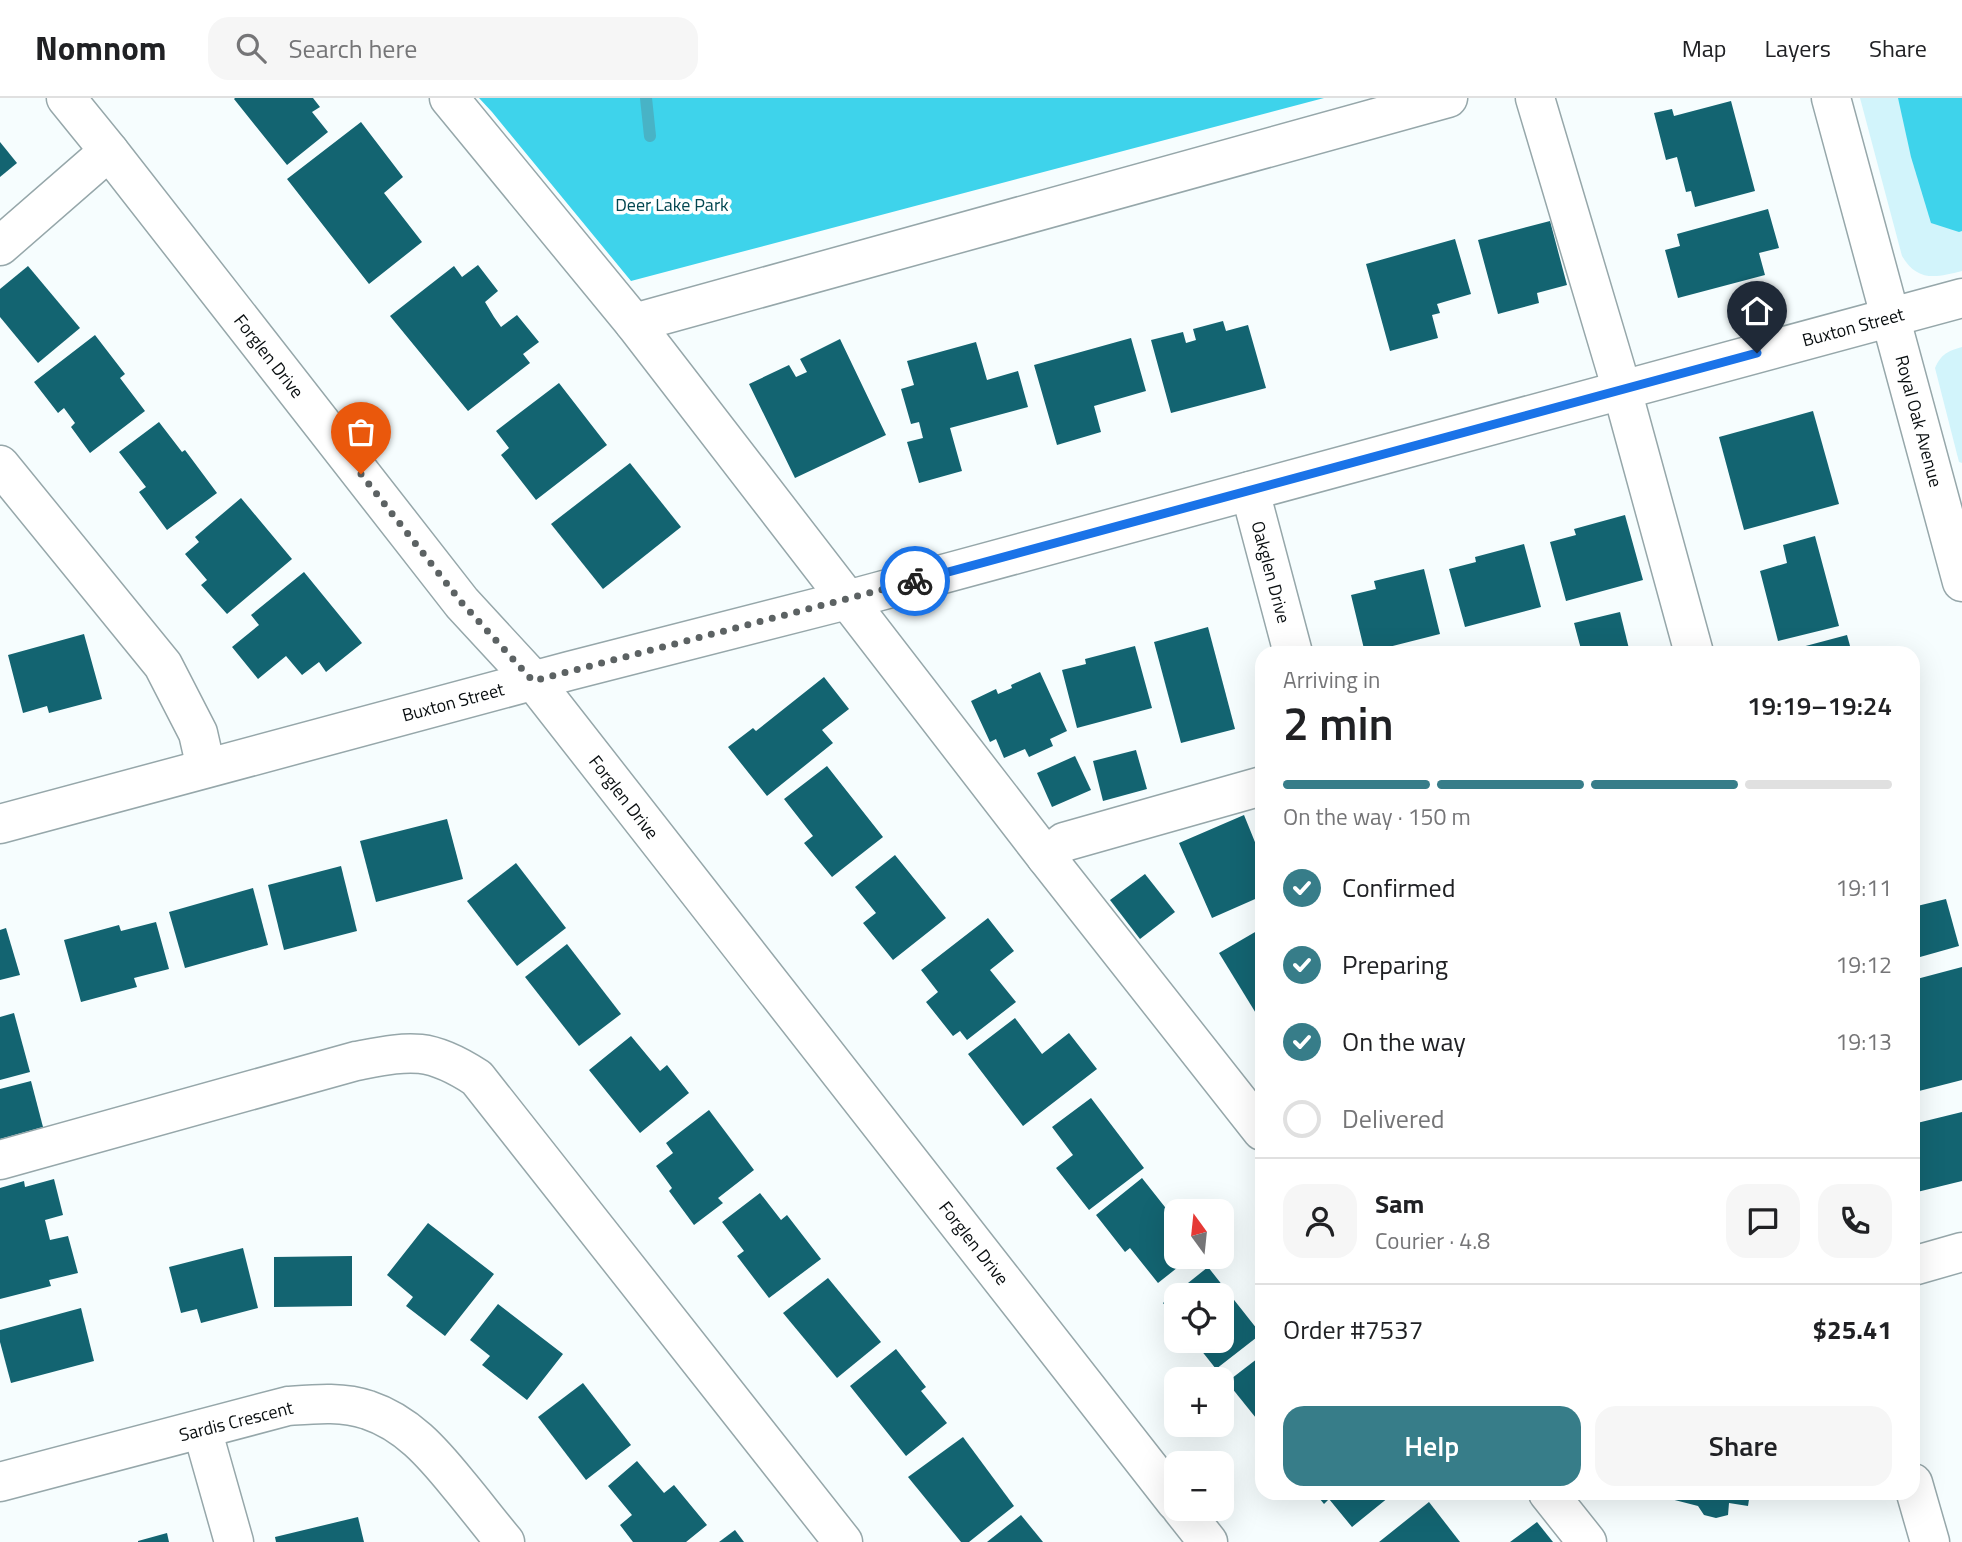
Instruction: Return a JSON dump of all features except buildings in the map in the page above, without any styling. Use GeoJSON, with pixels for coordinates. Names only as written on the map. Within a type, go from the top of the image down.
{"type":"FeatureCollection","features":[{"type":"Feature","properties":{"kind":"street","name":"Forglen Drive"},"geometry":{"type":"LineString","coordinates":[[66,98],[462,603],[533,681],[1164,1487]]}},
{"type":"Feature","properties":{"kind":"street"},"geometry":{"type":"LineString","coordinates":[[449,98],[634,323],[1046,858],[1255,1122]]}},
{"type":"Feature","properties":{"kind":"street"},"geometry":{"type":"LineString","coordinates":[[634,323],[1448,98]]}},
{"type":"Feature","properties":{"kind":"street"},"geometry":{"type":"LineString","coordinates":[[1535,98],[1622,390],[1692,646]]}},
{"type":"Feature","properties":{"kind":"street","name":"Royal Oak Avenue"},"geometry":{"type":"LineString","coordinates":[[1831,98],[1962,582]]}},
{"type":"Feature","properties":{"kind":"street"},"geometry":{"type":"LineString","coordinates":[[0,246],[109,151]]}},
{"type":"Feature","properties":{"kind":"street","name":"Buxton Street"},"geometry":{"type":"LineString","coordinates":[[0,824],[847,600],[1962,298]]}},
{"type":"Feature","properties":{"kind":"street"},"geometry":{"type":"LineString","coordinates":[[0,465],[163,665],[198,733],[206,768]]}},
{"type":"Feature","properties":{"kind":"street","name":"Oakglen Drive"},"geometry":{"type":"LineString","coordinates":[[1250,491],[1291,646]]}},
{"type":"Feature","properties":{"kind":"street"},"geometry":{"type":"LineString","coordinates":[[1046,858],[1063,842],[1255,788]]}},
{"type":"Feature","properties":{"kind":"street"},"geometry":{"type":"LineString","coordinates":[[0,1160],[356,1061],[414,1052],[454,1063],[477,1078],[843,1542]]}},
{"type":"Feature","properties":{"kind":"street"},"geometry":{"type":"LineString","coordinates":[[1920,1264],[1962,1252]]}},
{"type":"Feature","properties":{"kind":"street","name":"Sardis Crescent"},"geometry":{"type":"LineString","coordinates":[[0,1482],[288,1406],[343,1405],[366,1409],[409,1431],[429,1448],[505,1542]]}},
{"type":"Feature","properties":{"kind":"street"},"geometry":{"type":"LineString","coordinates":[[202,1429],[234,1542]]}},
{"type":"Feature","properties":{"kind":"street"},"geometry":{"type":"LineString","coordinates":[[1554,1500],[1587,1542]]}},
{"type":"Feature","properties":{"kind":"street"},"geometry":{"type":"LineString","coordinates":[[1918,1500],[1930,1542]]}},
{"type":"Feature","properties":{"kind":"street"},"geometry":{"type":"LineString","coordinates":[[1191,1521],[1208,1542]]}},
{"type":"Feature","properties":{"kind":"shaded area"},"geometry":{"type":"Polygon","coordinates":[[[1860,98],[1962,98],[1962,271],[1936,276],[1921,274],[1908,265],[1902,256],[1860,98]]]}},
{"type":"Feature","properties":{"kind":"shaded area"},"geometry":{"type":"Polygon","coordinates":[[[1962,347],[1962,463],[1959,462],[1935,368],[1946,354],[1962,347]]]}},
{"type":"Feature","properties":{"kind":"green space","name":"Deer Lake Park"},"geometry":{"type":"Polygon","coordinates":[[[479,98],[1324,98],[631,281],[479,98]]]}},
{"type":"Feature","properties":{"kind":"green space"},"geometry":{"type":"Polygon","coordinates":[[[1898,98],[1962,98],[1962,231],[1931,223],[1911,157],[1898,98]]]}},
{"type":"Feature","properties":{"kind":"waterway"},"geometry":{"type":"LineString","coordinates":[[646,98],[650,136]]}},
{"type":"Feature","properties":{"kind":"way so far"},"geometry":{"type":"LineString","coordinates":[[361,474],[462,603],[533,681],[915,581]]}},
{"type":"Feature","properties":{"kind":"route"},"geometry":{"type":"LineString","coordinates":[[915,581],[1757,353]]}}]}
